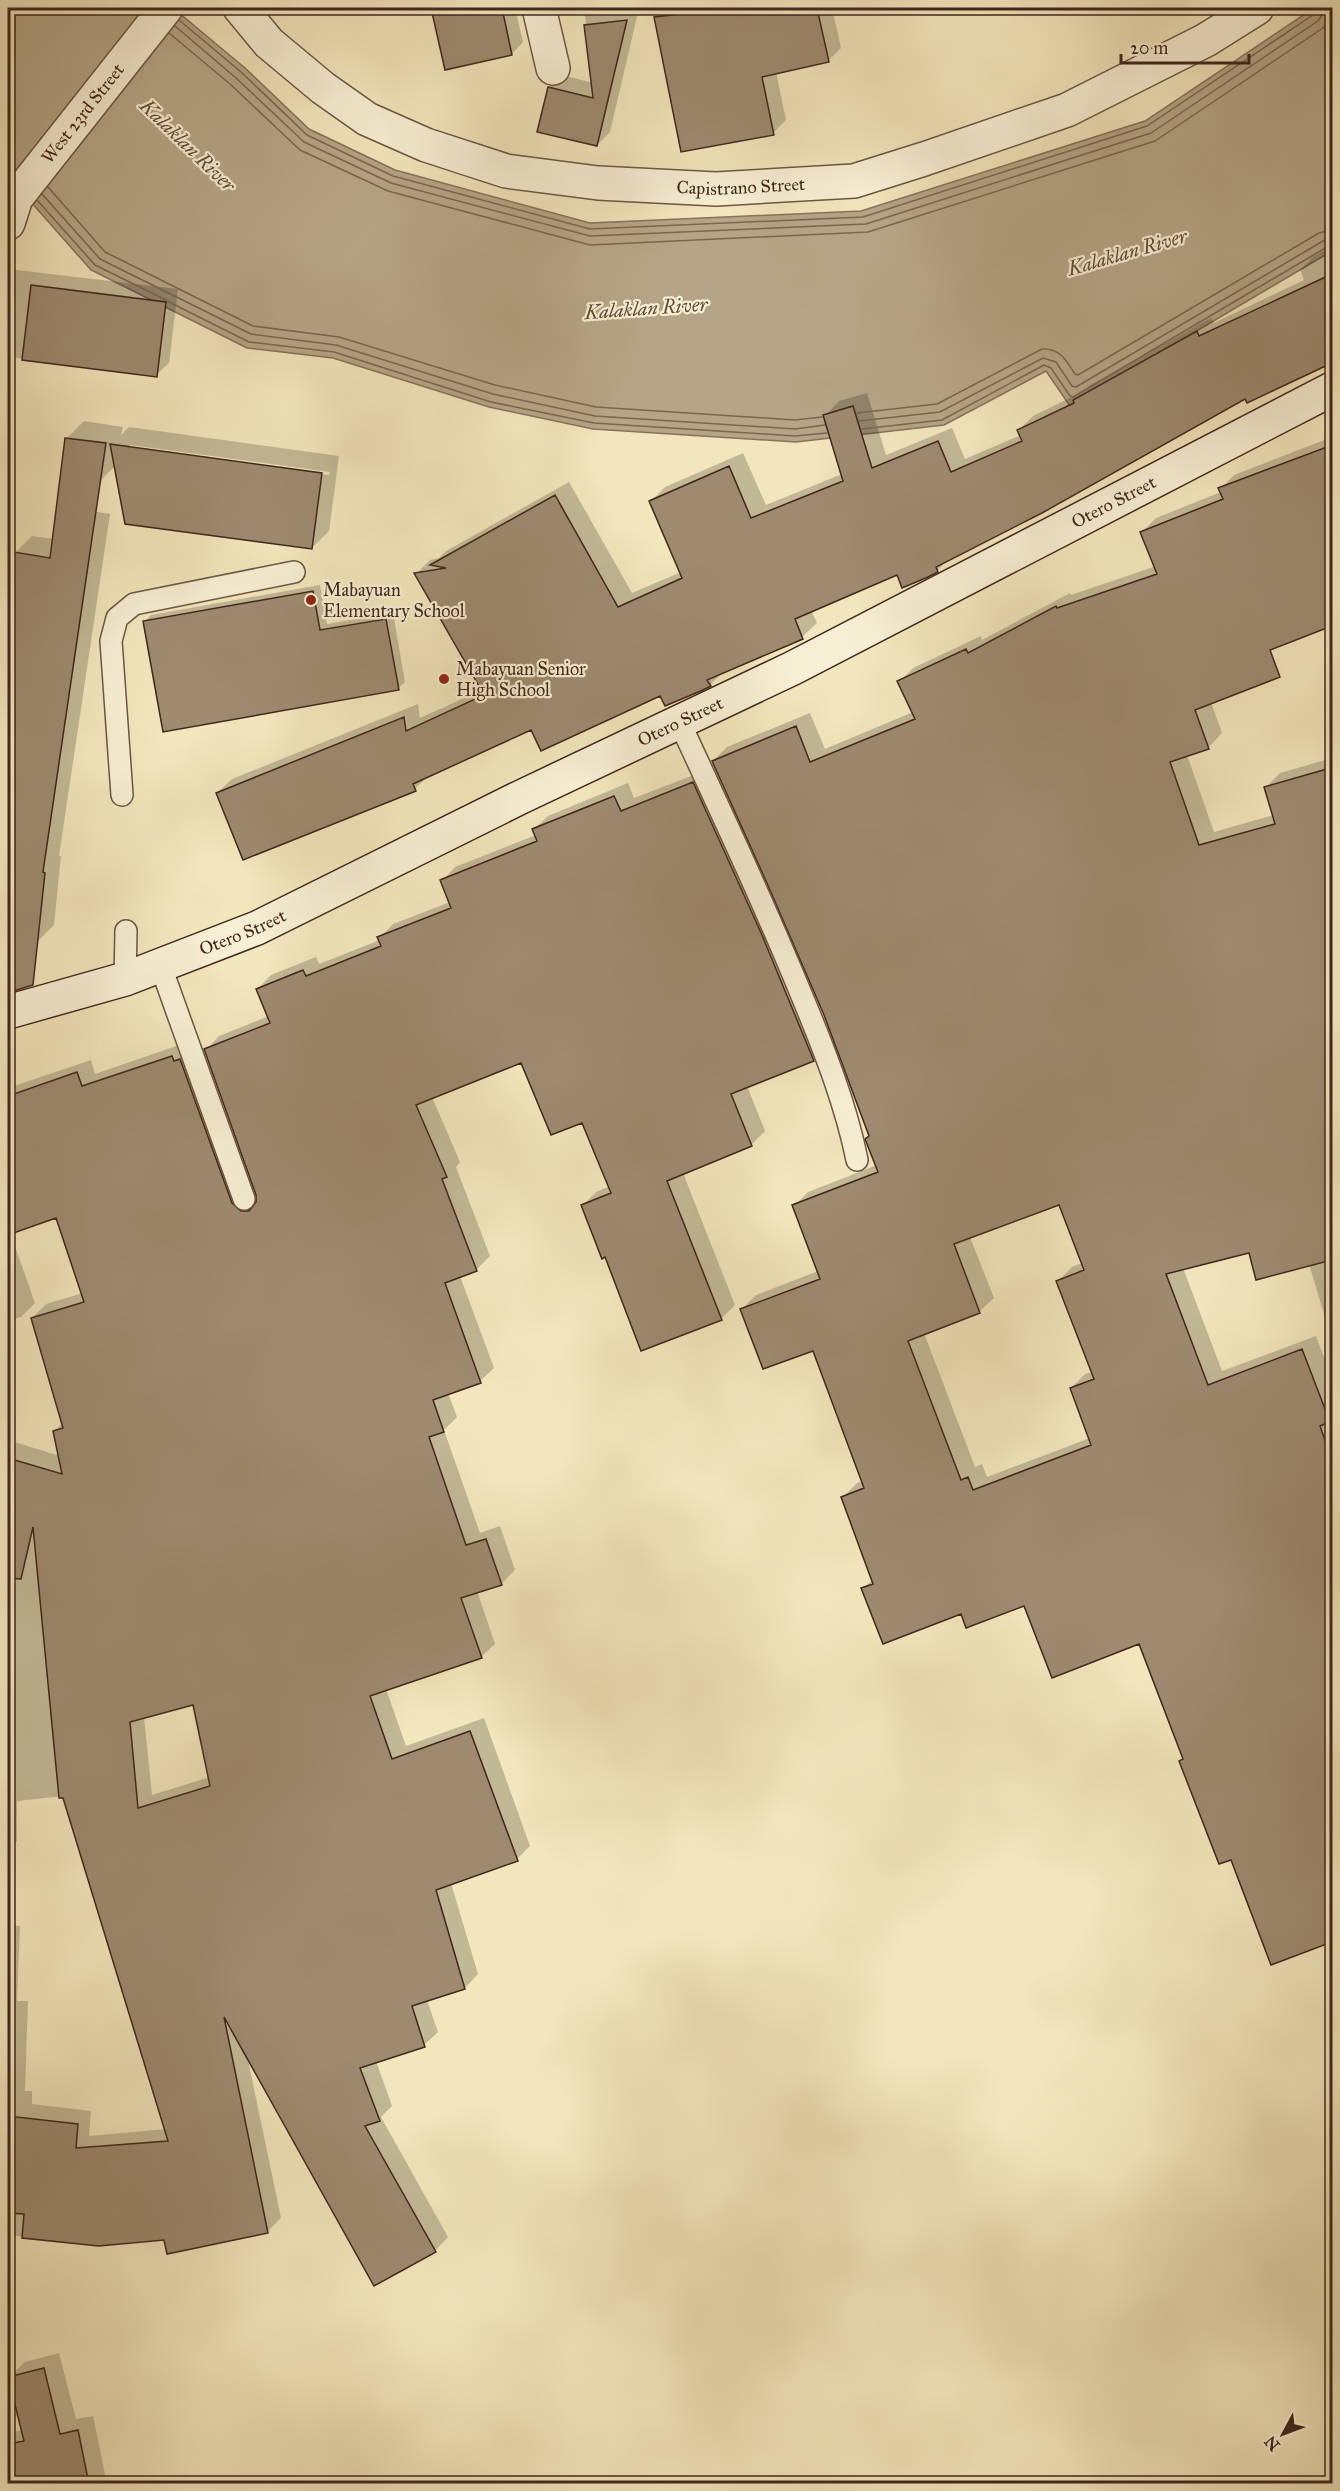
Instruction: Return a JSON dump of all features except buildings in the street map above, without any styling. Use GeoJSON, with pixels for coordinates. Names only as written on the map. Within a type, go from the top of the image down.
{"type":"FeatureCollection","features":[{"type":"Feature","properties":{"kind":"main road","name":"West 23rd Street"},"geometry":{"type":"LineString","coordinates":[[12,211],[166,8]]}},
{"type":"Feature","properties":{"kind":"main road","name":"Capistrano Street"},"geometry":{"type":"LineString","coordinates":[[240,8],[269,44],[322,88],[367,119],[426,145],[506,171],[598,183],[716,189],[854,182],[924,159],[1067,110],[1206,40],[1257,8]]}},
{"type":"Feature","properties":{"kind":"main road"},"geometry":{"type":"LineString","coordinates":[[539,8],[553,68]]}},
{"type":"Feature","properties":{"kind":"main road","name":"Otero Street"},"geometry":{"type":"LineString","coordinates":[[8,1012],[161,967],[257,928],[679,721],[793,668],[1004,561],[1332,389]]}},
{"type":"Feature","properties":{"kind":"lane"},"geometry":{"type":"LineString","coordinates":[[122,795],[111,641],[117,618],[134,604],[294,572]]}},
{"type":"Feature","properties":{"kind":"lane"},"geometry":{"type":"LineString","coordinates":[[679,721],[749,872],[825,1050],[852,1136],[857,1160]]}},
{"type":"Feature","properties":{"kind":"lane"},"geometry":{"type":"LineString","coordinates":[[125,979],[126,931]]}},
{"type":"Feature","properties":{"kind":"lane"},"geometry":{"type":"LineString","coordinates":[[161,967],[244,1199]]}},
{"type":"Feature","properties":{"kind":"water","name":"Kalaklan River"},"geometry":{"type":"Polygon","coordinates":[[[8,8],[173,8],[245,68],[309,129],[395,170],[590,223],[861,211],[1145,121],[1314,8],[1332,8],[1332,251],[1070,406],[1046,371],[944,425],[796,442],[593,429],[489,407],[333,358],[247,348],[91,270],[8,176],[8,8]]]}},
{"type":"Feature","properties":{"kind":"place","name":"Mabayuan Elementary School"},"geometry":{"type":"Point","coordinates":[311,600]}},
{"type":"Feature","properties":{"kind":"place","name":"Mabayuan Senior High School"},"geometry":{"type":"Point","coordinates":[444,679]}}]}
